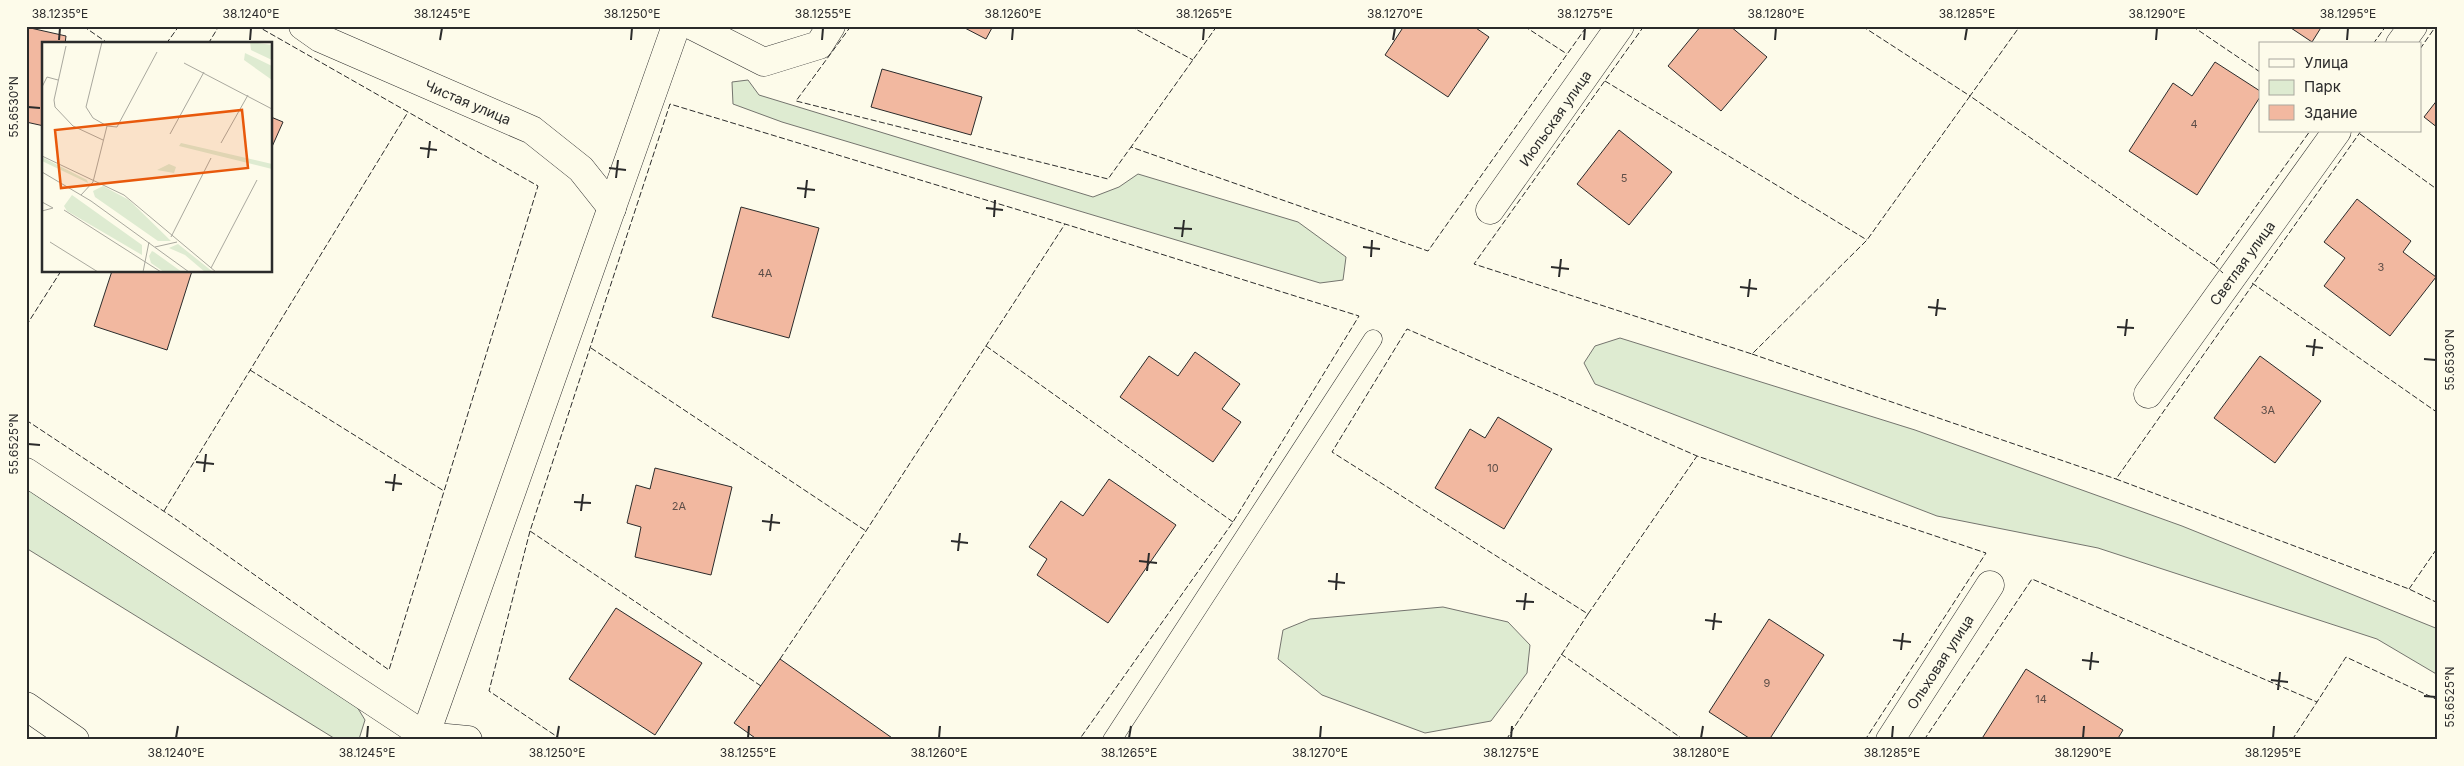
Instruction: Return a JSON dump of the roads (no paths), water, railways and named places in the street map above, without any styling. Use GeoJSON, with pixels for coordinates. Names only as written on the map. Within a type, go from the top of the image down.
{"type":"FeatureCollection","features":[{"type":"Feature","properties":{"kind":"street","name":"Чистая улица"},"geometry":{"type":"LineString","coordinates":[[303,26],[320,38],[532,130],[581,169],[612,208]]}},
{"type":"Feature","properties":{"kind":"street"},"geometry":{"type":"LineString","coordinates":[[423,738],[676,26]]}},
{"type":"Feature","properties":{"kind":"street"},"geometry":{"type":"LineString","coordinates":[[693,26],[764,62],[819,44],[831,26]]}},
{"type":"Feature","properties":{"kind":"street","name":"Июльская улица"},"geometry":{"type":"LineString","coordinates":[[1490,210],[1620,26]]}},
{"type":"Feature","properties":{"kind":"street"},"geometry":{"type":"LineString","coordinates":[[2401,42],[2413,26]]}},
{"type":"Feature","properties":{"kind":"street","name":"Светлая улица"},"geometry":{"type":"LineString","coordinates":[[2148,394],[2336,132]]}},
{"type":"Feature","properties":{"kind":"street"},"geometry":{"type":"LineString","coordinates":[[26,472],[423,738],[468,740]]}},
{"type":"Feature","properties":{"kind":"street","name":"Ольховая улица"},"geometry":{"type":"LineString","coordinates":[[1890,740],[1990,585]]}},
{"type":"Feature","properties":{"kind":"street"},"geometry":{"type":"LineString","coordinates":[[26,706],[75,740]]}},
{"type":"Feature","properties":{"kind":"lane"},"geometry":{"type":"LineString","coordinates":[[1112,740],[1373,339]]}}]}
